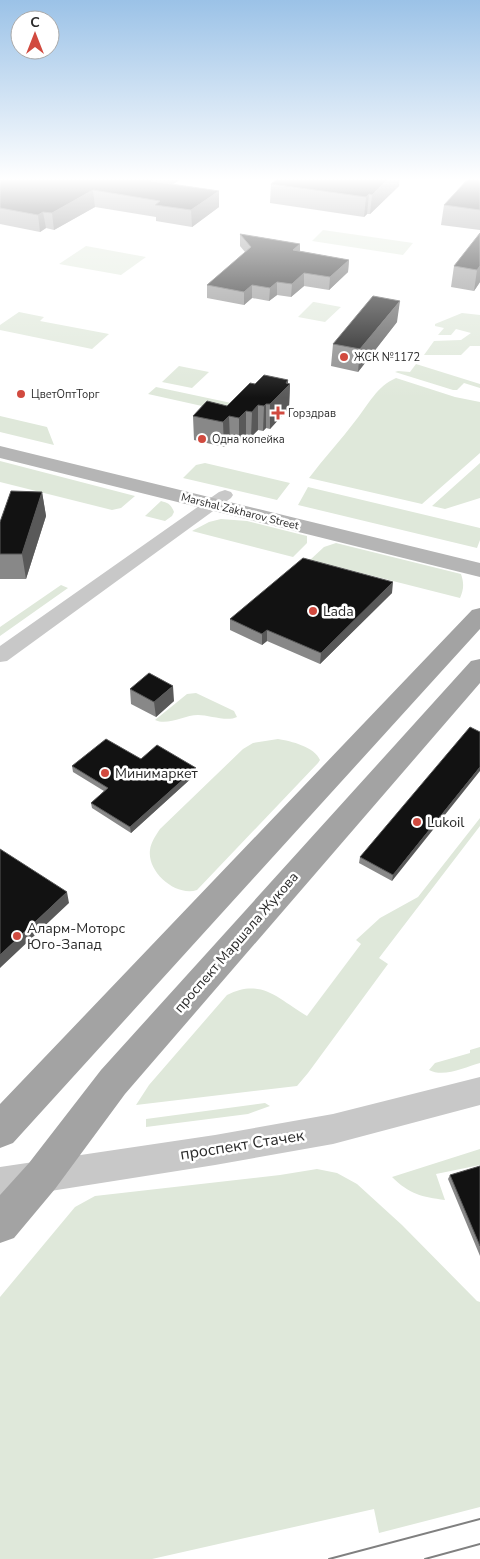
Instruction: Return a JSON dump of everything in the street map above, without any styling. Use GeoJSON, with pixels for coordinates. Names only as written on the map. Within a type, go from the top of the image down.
{"type":"FeatureCollection","features":[{"type":"Feature","properties":{"kind":"main road"},"geometry":{"type":"LineString","coordinates":[[0,1130],[480,614]]}},
{"type":"Feature","properties":{"kind":"main road","name":"проспект Маршала Жукова"},"geometry":{"type":"LineString","coordinates":[[0,1224],[42,1176],[113,1082],[480,667]]}},
{"type":"Feature","properties":{"kind":"street","name":"Marshal Zakharov Street"},"geometry":{"type":"LineString","coordinates":[[0,440],[480,570]]}},
{"type":"Feature","properties":{"kind":"street","name":"Marshal Zakharov Street"},"geometry":{"type":"LineString","coordinates":[[0,452],[480,556]]}},
{"type":"Feature","properties":{"kind":"street"},"geometry":{"type":"LineString","coordinates":[[0,656],[219,500]]}},
{"type":"Feature","properties":{"kind":"street","name":"проспект Стачек"},"geometry":{"type":"LineString","coordinates":[[0,1183],[215,1150],[333,1129],[480,1091]]}},
{"type":"Feature","properties":{"kind":"shaded area"},"geometry":{"type":"Polygon","coordinates":[[[77,252],[117,252],[146,257],[121,275],[59,264],[77,252]]]}},
{"type":"Feature","properties":{"kind":"shaded area"},"geometry":{"type":"Polygon","coordinates":[[[382,252],[406,252],[403,255],[382,252]]]}},
{"type":"Feature","properties":{"kind":"shaded area"},"geometry":{"type":"Polygon","coordinates":[[[313,302],[341,307],[325,322],[298,317],[313,302]]]}},
{"type":"Feature","properties":{"kind":"shaded area"},"geometry":{"type":"Polygon","coordinates":[[[19,312],[44,317],[40,321],[109,334],[92,349],[0,330],[0,325],[19,312]]]}},
{"type":"Feature","properties":{"kind":"shaded area"},"geometry":{"type":"Polygon","coordinates":[[[462,313],[480,315],[480,346],[470,346],[461,355],[424,355],[434,341],[461,340],[471,333],[456,329],[451,335],[438,335],[444,328],[435,326],[435,324],[462,313]]]}},
{"type":"Feature","properties":{"kind":"shaded area"},"geometry":{"type":"Polygon","coordinates":[[[416,364],[480,384],[480,388],[464,383],[457,390],[453,390],[395,372],[410,372],[416,364]]]}},
{"type":"Feature","properties":{"kind":"shaded area"},"geometry":{"type":"Polygon","coordinates":[[[179,366],[209,372],[192,388],[162,382],[179,366]]]}},
{"type":"Feature","properties":{"kind":"shaded area"},"geometry":{"type":"Polygon","coordinates":[[[396,378],[455,397],[480,402],[480,453],[422,504],[309,478],[373,396],[389,381],[396,378]]]}},
{"type":"Feature","properties":{"kind":"shaded area"},"geometry":{"type":"Polygon","coordinates":[[[156,387],[236,404],[229,412],[148,394],[156,387]]]}},
{"type":"Feature","properties":{"kind":"shaded area"},"geometry":{"type":"Polygon","coordinates":[[[0,416],[47,427],[54,445],[0,432],[0,416]]]}},
{"type":"Feature","properties":{"kind":"shaded area"},"geometry":{"type":"Polygon","coordinates":[[[0,461],[135,496],[121,508],[112,510],[0,482],[0,461]]]}},
{"type":"Feature","properties":{"kind":"shaded area"},"geometry":{"type":"Polygon","coordinates":[[[205,463],[290,483],[277,500],[183,478],[196,465],[205,463]]]}},
{"type":"Feature","properties":{"kind":"shaded area"},"geometry":{"type":"Polygon","coordinates":[[[480,463],[480,498],[445,509],[432,506],[480,463]]]}},
{"type":"Feature","properties":{"kind":"shaded area"},"geometry":{"type":"Polygon","coordinates":[[[308,487],[480,528],[480,540],[477,548],[298,505],[308,487]]]}},
{"type":"Feature","properties":{"kind":"shaded area"},"geometry":{"type":"Polygon","coordinates":[[[161,501],[172,507],[174,512],[172,516],[165,521],[145,516],[161,501]]]}},
{"type":"Feature","properties":{"kind":"shaded area"},"geometry":{"type":"Polygon","coordinates":[[[221,519],[247,521],[307,536],[307,543],[293,557],[192,531],[209,522],[221,519]]]}},
{"type":"Feature","properties":{"kind":"shaded area"},"geometry":{"type":"Polygon","coordinates":[[[336,543],[461,574],[463,586],[460,598],[310,560],[324,547],[336,543]]]}},
{"type":"Feature","properties":{"kind":"shaded area"},"geometry":{"type":"Polygon","coordinates":[[[61,585],[68,588],[0,636],[0,627],[61,585]]]}},
{"type":"Feature","properties":{"kind":"shaded area"},"geometry":{"type":"Polygon","coordinates":[[[196,693],[234,711],[237,717],[223,719],[193,715],[165,722],[155,720],[187,694],[196,693]]]}},
{"type":"Feature","properties":{"kind":"shaded area"},"geometry":{"type":"Polygon","coordinates":[[[278,739],[308,748],[320,760],[197,890],[180,890],[164,881],[153,867],[150,858],[151,844],[160,829],[243,749],[253,743],[278,739]]]}},
{"type":"Feature","properties":{"kind":"shaded area"},"geometry":{"type":"Polygon","coordinates":[[[480,818],[480,826],[379,958],[388,964],[297,1086],[136,1105],[149,1085],[227,995],[250,988],[260,990],[270,993],[307,1016],[361,944],[356,940],[380,918],[418,897],[480,818]]]}},
{"type":"Feature","properties":{"kind":"shaded area"},"geometry":{"type":"Polygon","coordinates":[[[480,1047],[480,1063],[441,1073],[429,1070],[435,1063],[470,1053],[470,1050],[480,1047]]]}},
{"type":"Feature","properties":{"kind":"shaded area"},"geometry":{"type":"Polygon","coordinates":[[[265,1103],[270,1106],[248,1114],[146,1127],[146,1119],[265,1103]]]}},
{"type":"Feature","properties":{"kind":"shaded area"},"geometry":{"type":"Polygon","coordinates":[[[480,1149],[480,1165],[436,1174],[445,1200],[416,1194],[392,1177],[480,1149]]]}},
{"type":"Feature","properties":{"kind":"shaded area"},"geometry":{"type":"Polygon","coordinates":[[[317,1169],[337,1173],[357,1184],[402,1225],[480,1302],[480,1507],[379,1533],[374,1509],[152,1559],[0,1559],[0,1297],[75,1207],[95,1196],[317,1169]]]}},
{"type":"Feature","properties":{"kind":"building"},"geometry":{"type":"Polygon","coordinates":[[[245,252],[303,252],[349,260],[330,277],[304,273],[292,284],[277,282],[270,288],[252,285],[244,292],[207,285],[245,252]]]}},
{"type":"Feature","properties":{"kind":"building"},"geometry":{"type":"Polygon","coordinates":[[[465,252],[480,252],[480,266],[477,270],[454,266],[465,252]]]}},
{"type":"Feature","properties":{"kind":"building"},"geometry":{"type":"Polygon","coordinates":[[[373,296],[400,301],[360,349],[333,344],[373,296]]]}},
{"type":"Feature","properties":{"kind":"building"},"geometry":{"type":"Polygon","coordinates":[[[264,375],[288,380],[286,383],[290,384],[270,404],[258,405],[252,412],[246,411],[239,418],[229,416],[223,422],[193,416],[207,401],[227,406],[250,383],[255,384],[264,375]]]}},
{"type":"Feature","properties":{"kind":"building"},"geometry":{"type":"Polygon","coordinates":[[[11,491],[42,492],[22,554],[0,554],[0,522],[11,491]]]}},
{"type":"Feature","properties":{"kind":"building","name":"Lada"},"geometry":{"type":"Polygon","coordinates":[[[303,558],[393,582],[321,653],[267,630],[262,634],[230,619],[303,558]]]}},
{"type":"Feature","properties":{"kind":"building"},"geometry":{"type":"Polygon","coordinates":[[[149,673],[173,686],[154,702],[130,689],[149,673]]]}},
{"type":"Feature","properties":{"kind":"building","name":"Lukoil"},"geometry":{"type":"Polygon","coordinates":[[[470,727],[480,732],[480,767],[393,875],[360,857],[470,727]]]}},
{"type":"Feature","properties":{"kind":"building"},"geometry":{"type":"Polygon","coordinates":[[[106,739],[141,759],[157,745],[196,768],[130,827],[91,803],[108,788],[72,766],[106,739]]]}},
{"type":"Feature","properties":{"kind":"building","name":"Аларм-Моторс Юго-Запад"},"geometry":{"type":"Polygon","coordinates":[[[0,849],[67,892],[0,955],[0,849]]]}},
{"type":"Feature","properties":{"kind":"building"},"geometry":{"type":"Polygon","coordinates":[[[480,1166],[480,1246],[450,1175],[480,1166]]]}},
{"type":"Feature","properties":{"kind":"tram line"},"geometry":{"type":"LineString","coordinates":[[329,1559],[480,1519]]}},
{"type":"Feature","properties":{"kind":"tram line"},"geometry":{"type":"LineString","coordinates":[[425,1559],[480,1544]]}},
{"type":"Feature","properties":{"kind":"place","name":"ЖСК №1172"},"geometry":{"type":"Point","coordinates":[344,357]}},
{"type":"Feature","properties":{"kind":"place","name":"ЦветОптТорг"},"geometry":{"type":"Point","coordinates":[21,394]}},
{"type":"Feature","properties":{"kind":"place","name":"Горздрав"},"geometry":{"type":"Point","coordinates":[278,413]}},
{"type":"Feature","properties":{"kind":"place","name":"Одна копейка"},"geometry":{"type":"Point","coordinates":[202,439]}},
{"type":"Feature","properties":{"kind":"place","name":"Lada"},"geometry":{"type":"Point","coordinates":[313,611]}},
{"type":"Feature","properties":{"kind":"place","name":"Минимаркет"},"geometry":{"type":"Point","coordinates":[105,773]}},
{"type":"Feature","properties":{"kind":"place","name":"Lukoil"},"geometry":{"type":"Point","coordinates":[417,822]}},
{"type":"Feature","properties":{"kind":"place","name":"Аларм-Моторс Юго-Запад"},"geometry":{"type":"Point","coordinates":[17,936]}}]}
